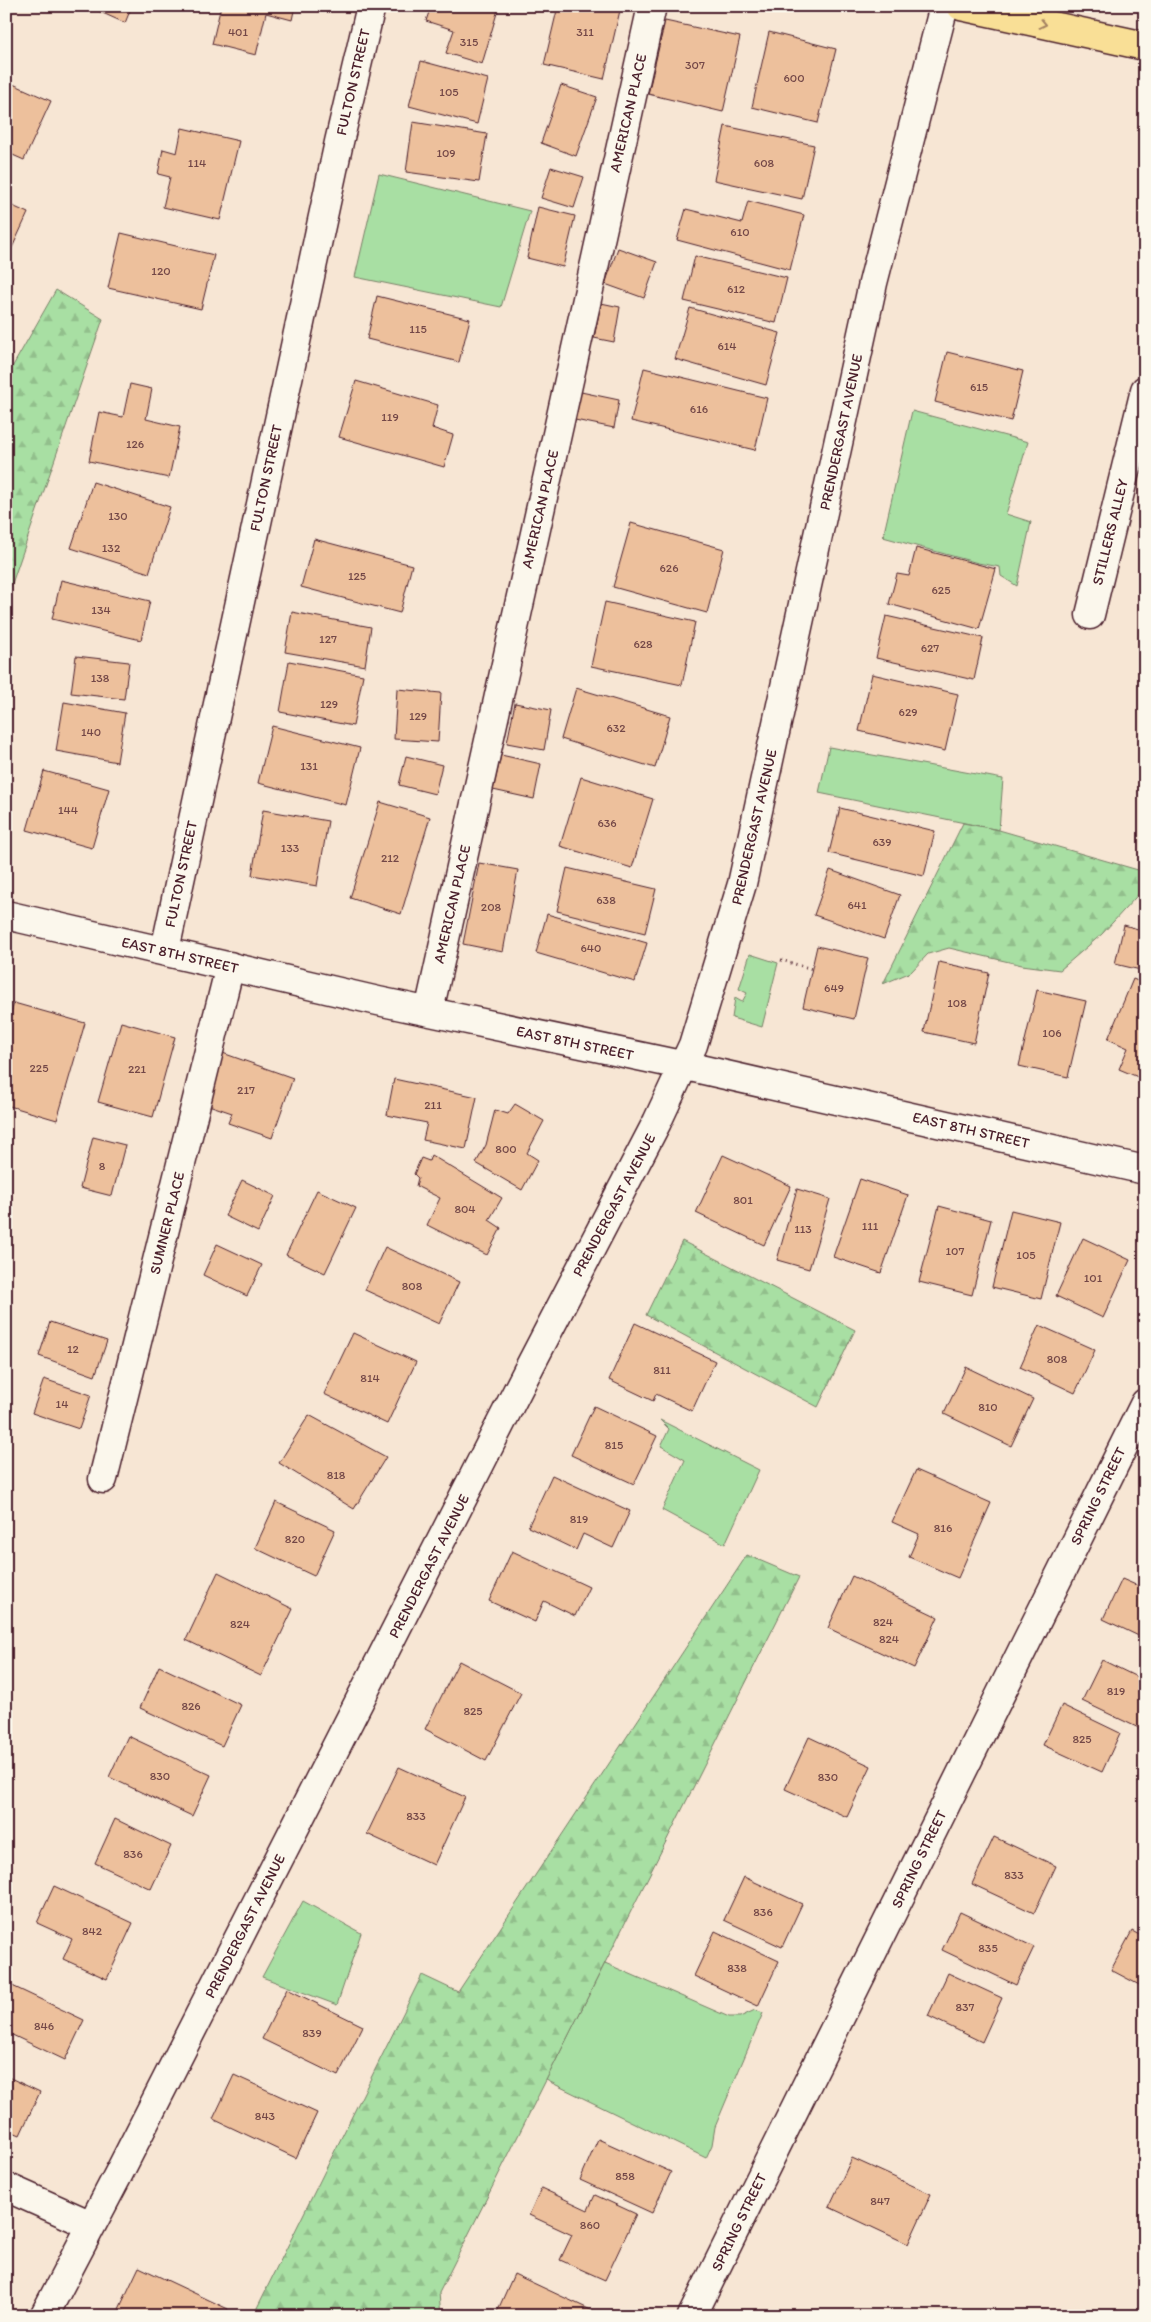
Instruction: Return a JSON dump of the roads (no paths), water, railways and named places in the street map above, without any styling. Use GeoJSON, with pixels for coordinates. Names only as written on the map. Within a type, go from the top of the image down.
{"type":"FeatureCollection","features":[{"type":"Feature","properties":{"kind":"main road"},"geometry":{"type":"LineString","coordinates":[[961,6],[1145,46]]}},
{"type":"Feature","properties":{"kind":"street","name":"FULTON STREET"},"geometry":{"type":"LineString","coordinates":[[165,950],[339,142],[371,6]]}},
{"type":"Feature","properties":{"kind":"street","name":"AMERICAN PLACE"},"geometry":{"type":"LineString","coordinates":[[428,1011],[652,6]]}},
{"type":"Feature","properties":{"kind":"street","name":"PRENDERGAST AVENUE"},"geometry":{"type":"LineString","coordinates":[[44,2316],[658,1122],[684,1066],[703,1015],[742,884],[873,283],[944,6]]}},
{"type":"Feature","properties":{"kind":"street","name":"STILLERS ALLEY"},"geometry":{"type":"LineString","coordinates":[[1090,615],[1145,390]]}},
{"type":"Feature","properties":{"kind":"street","name":"EAST 8TH STREET"},"geometry":{"type":"LineString","coordinates":[[6,915],[1145,1170]]}},
{"type":"Feature","properties":{"kind":"street","name":"SUMNER PLACE"},"geometry":{"type":"LineString","coordinates":[[103,1479],[230,966]]}},
{"type":"Feature","properties":{"kind":"street","name":"SPRING STREET"},"geometry":{"type":"LineString","coordinates":[[692,2316],[1145,1402]]}},
{"type":"Feature","properties":{"kind":"street"},"geometry":{"type":"LineString","coordinates":[[6,2187],[91,2225]]}}]}
